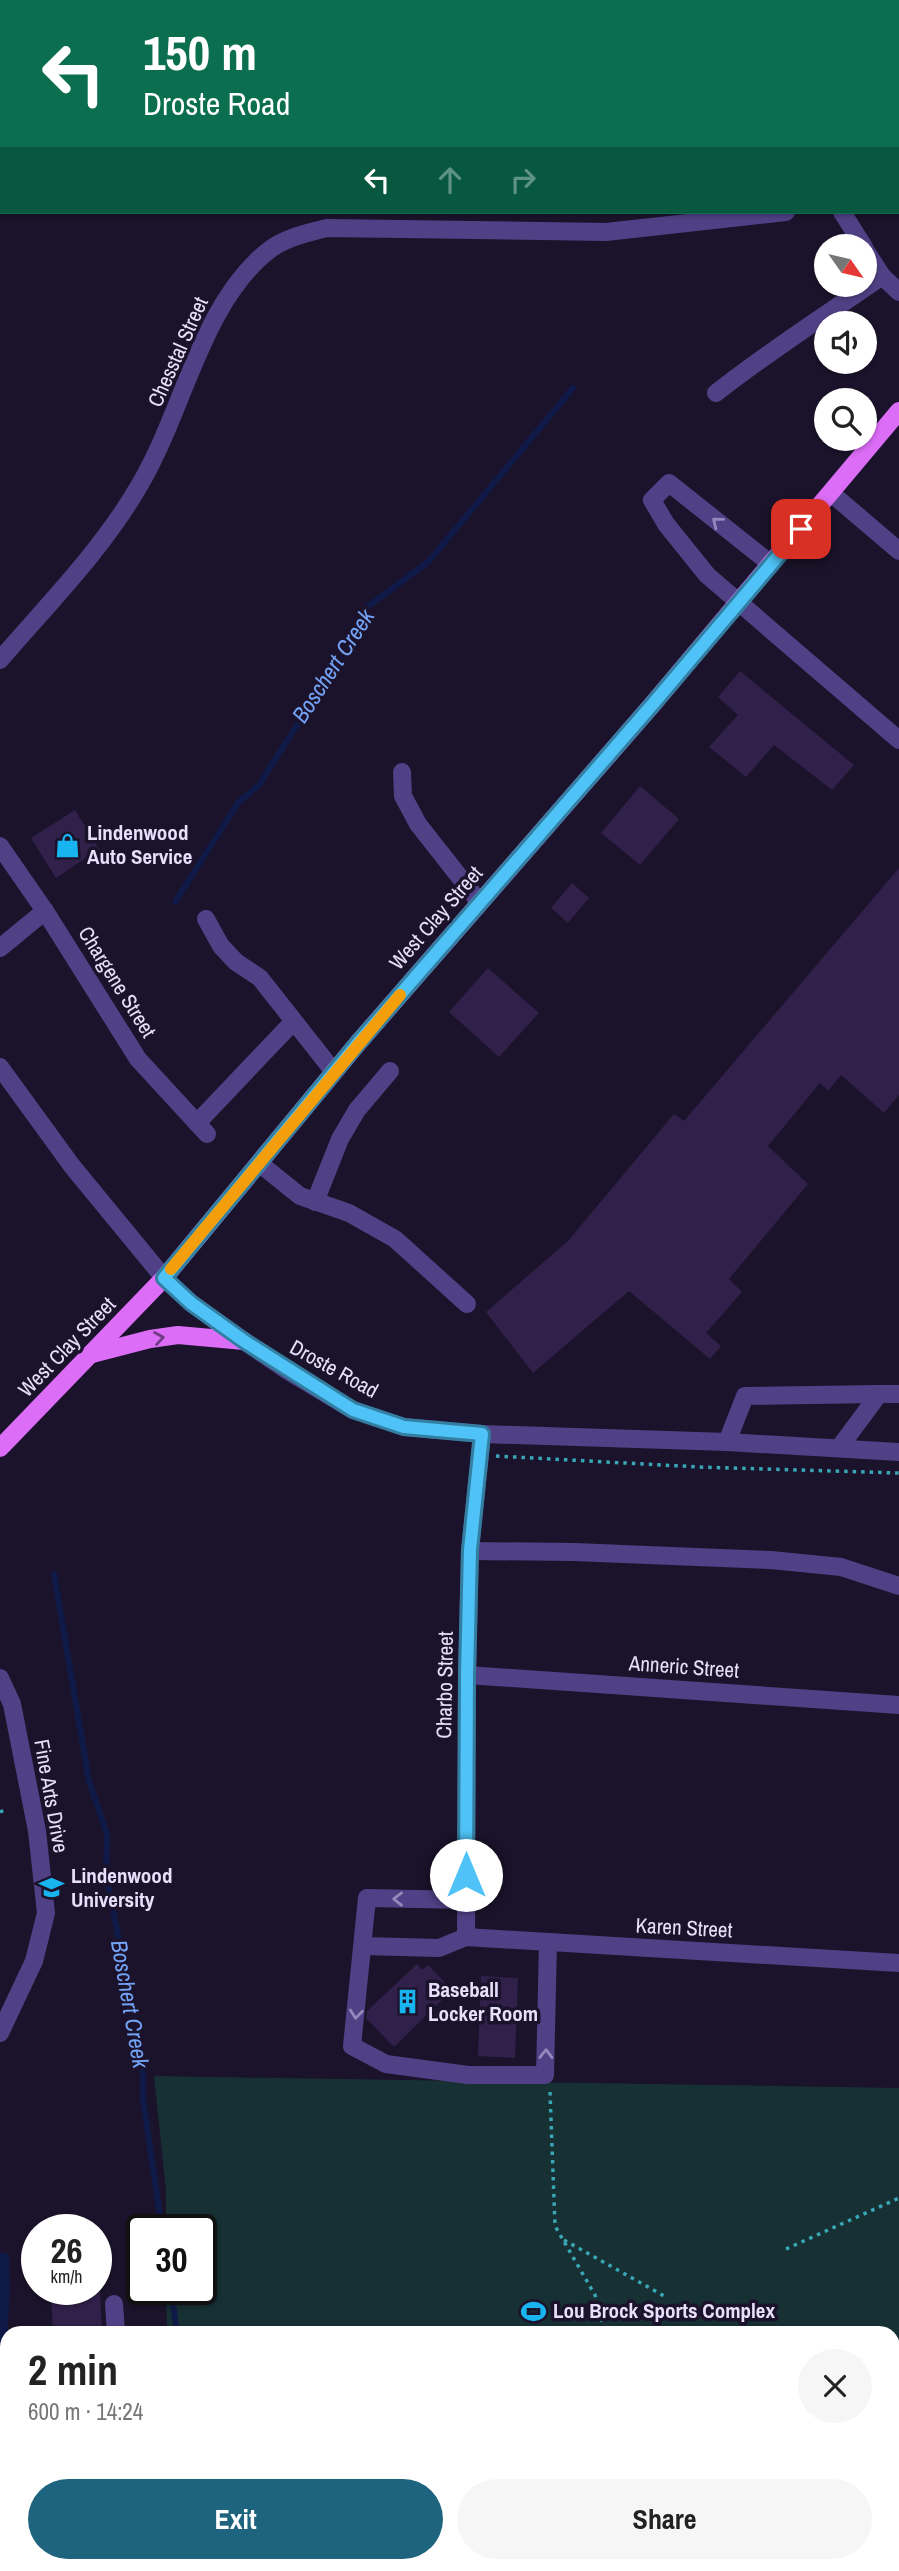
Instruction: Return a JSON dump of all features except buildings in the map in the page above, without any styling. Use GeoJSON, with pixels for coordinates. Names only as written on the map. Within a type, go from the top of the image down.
{"type":"FeatureCollection","features":[{"type":"Feature","properties":{"kind":"main road","name":"West Clay Street"},"geometry":{"type":"LineString","coordinates":[[0,1448],[164,1278],[334,1072],[771,564],[899,411]]}},
{"type":"Feature","properties":{"kind":"main road"},"geometry":{"type":"LineString","coordinates":[[92,1354],[150,1339],[178,1335],[244,1341]]}},
{"type":"Feature","properties":{"kind":"street","name":"Chesstal Street"},"geometry":{"type":"LineString","coordinates":[[0,660],[116,524],[141,485],[166,434],[216,315],[239,279],[269,250],[299,236],[327,228],[606,232],[768,214]]}},
{"type":"Feature","properties":{"kind":"street"},"geometry":{"type":"LineString","coordinates":[[843,214],[856,234]]}},
{"type":"Feature","properties":{"kind":"street"},"geometry":{"type":"LineString","coordinates":[[877,268],[899,292]]}},
{"type":"Feature","properties":{"kind":"street"},"geometry":{"type":"LineString","coordinates":[[716,393],[764,355],[882,276]]}},
{"type":"Feature","properties":{"kind":"street"},"geometry":{"type":"LineString","coordinates":[[771,564],[669,483],[652,500],[666,524],[707,575],[899,740]]}},
{"type":"Feature","properties":{"kind":"street"},"geometry":{"type":"LineString","coordinates":[[831,493],[899,551]]}},
{"type":"Feature","properties":{"kind":"street"},"geometry":{"type":"LineString","coordinates":[[402,772],[403,796],[418,824],[480,903]]}},
{"type":"Feature","properties":{"kind":"street","name":"Chargene Street"},"geometry":{"type":"LineString","coordinates":[[0,846],[45,911],[138,1059],[202,1128],[293,1022]]}},
{"type":"Feature","properties":{"kind":"street"},"geometry":{"type":"LineString","coordinates":[[0,948],[45,911]]}},
{"type":"Feature","properties":{"kind":"street"},"geometry":{"type":"LineString","coordinates":[[206,919],[221,946],[236,962],[260,978],[334,1072]]}},
{"type":"Feature","properties":{"kind":"street","name":"Droste Road"},"geometry":{"type":"LineString","coordinates":[[0,1068],[72,1166],[164,1278],[191,1303],[244,1341],[353,1410],[404,1427],[482,1434],[839,1448],[898,1447]]}},
{"type":"Feature","properties":{"kind":"street"},"geometry":{"type":"LineString","coordinates":[[315,1202],[340,1139],[357,1110],[390,1071]]}},
{"type":"Feature","properties":{"kind":"street"},"geometry":{"type":"LineString","coordinates":[[259,1163],[300,1196],[349,1213],[395,1239],[467,1304]]}},
{"type":"Feature","properties":{"kind":"street"},"geometry":{"type":"LineString","coordinates":[[839,1448],[879,1394]]}},
{"type":"Feature","properties":{"kind":"street"},"geometry":{"type":"LineString","coordinates":[[727,1442],[745,1396],[899,1394]]}},
{"type":"Feature","properties":{"kind":"street","name":"Charbo Street"},"geometry":{"type":"LineString","coordinates":[[466,1937],[470,1550],[482,1434]]}},
{"type":"Feature","properties":{"kind":"street"},"geometry":{"type":"LineString","coordinates":[[470,1550],[771,1560],[841,1567],[899,1586]]}},
{"type":"Feature","properties":{"kind":"street","name":"Anneric Street"},"geometry":{"type":"LineString","coordinates":[[467,1675],[899,1705]]}},
{"type":"Feature","properties":{"kind":"street","name":"Fine Arts Drive"},"geometry":{"type":"LineString","coordinates":[[0,1678],[12,1704],[37,1831],[46,1913],[34,1961],[0,2033]]}},
{"type":"Feature","properties":{"kind":"street"},"geometry":{"type":"LineString","coordinates":[[466,1900],[367,1898],[352,2046],[386,2064],[468,2075],[545,2075],[548,1942]]}},
{"type":"Feature","properties":{"kind":"street"},"geometry":{"type":"LineString","coordinates":[[363,1946],[439,1948],[466,1937]]}},
{"type":"Feature","properties":{"kind":"street","name":"Karen Street"},"geometry":{"type":"LineString","coordinates":[[466,1937],[899,1963]]}},
{"type":"Feature","properties":{"kind":"street","name":"Fine Arts Drive"},"geometry":{"type":"LineString","coordinates":[[0,2015],[15,2003]]}},
{"type":"Feature","properties":{"kind":"street"},"geometry":{"type":"LineString","coordinates":[[114,2304],[116,2326]]}},
{"type":"Feature","properties":{"kind":"path"},"geometry":{"type":"LineString","coordinates":[[480,1455],[699,1467],[840,1469],[899,1473]]}},
{"type":"Feature","properties":{"kind":"path"},"geometry":{"type":"LineString","coordinates":[[0,1812],[7,1809]]}},
{"type":"Feature","properties":{"kind":"path"},"geometry":{"type":"LineString","coordinates":[[550,2082],[555,2226],[595,2295],[603,2326]]}},
{"type":"Feature","properties":{"kind":"path"},"geometry":{"type":"LineString","coordinates":[[786,2249],[899,2198]]}},
{"type":"Feature","properties":{"kind":"path"},"geometry":{"type":"LineString","coordinates":[[564,2240],[666,2297]]}},
{"type":"Feature","properties":{"kind":"green space","name":"Lou Brock Sports Complex"},"geometry":{"type":"Polygon","coordinates":[[[154,2076],[899,2088],[899,2326],[167,2326],[166,2305],[217,2305],[217,2214],[166,2214],[154,2076]]]}},
{"type":"Feature","properties":{"kind":"water"},"geometry":{"type":"Polygon","coordinates":[[[0,2252],[9,2254],[10,2290],[8,2326],[0,2326],[0,2252]]]}},
{"type":"Feature","properties":{"kind":"waterway","name":"Boschert Creek"},"geometry":{"type":"LineString","coordinates":[[175,902],[238,803],[259,785],[345,649],[367,607],[428,562],[573,388]]}},
{"type":"Feature","properties":{"kind":"waterway","name":"Boschert Creek"},"geometry":{"type":"LineString","coordinates":[[54,1574],[89,1781],[107,1834],[106,1875],[143,2060],[143,2099],[160,2214]]}},
{"type":"Feature","properties":{"kind":"waterway","name":"Boschert Creek"},"geometry":{"type":"LineString","coordinates":[[173,2305],[176,2326]]}},
{"type":"Feature","properties":{"kind":"slow traffic"},"geometry":{"type":"LineString","coordinates":[[171,1269],[400,995]]}},
{"type":"Feature","properties":{"kind":"place","name":"Lindenwood Auto Service"},"geometry":{"type":"Point","coordinates":[67,845]}},
{"type":"Feature","properties":{"kind":"place","name":"Lindenwood University"},"geometry":{"type":"Point","coordinates":[51,1888]}},
{"type":"Feature","properties":{"kind":"place","name":"Baseball Locker Room"},"geometry":{"type":"Point","coordinates":[408,2002]}},
{"type":"Feature","properties":{"kind":"place","name":"Lou Brock Sports Complex"},"geometry":{"type":"Point","coordinates":[533,2311]}},
{"type":"Feature","properties":{"kind":"route"},"geometry":{"type":"LineString","coordinates":[[466,1875],[470,1550],[482,1434],[404,1427],[353,1410],[311,1386],[244,1341],[191,1303],[164,1278],[358,1043],[801,529]]}}]}
